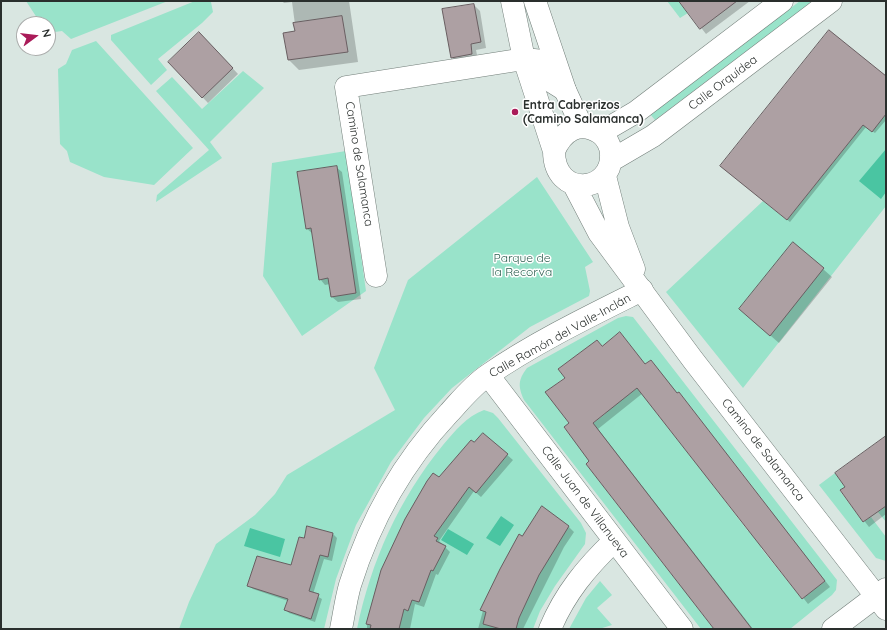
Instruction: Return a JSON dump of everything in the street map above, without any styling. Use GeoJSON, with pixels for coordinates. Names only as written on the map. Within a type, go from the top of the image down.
{"type":"FeatureCollection","features":[{"type":"Feature","properties":{"kind":"street","name":"Camino de Salamanca"},"geometry":{"type":"LineString","coordinates":[[512,1],[524,59],[554,151],[554,162],[558,172],[565,180],[574,185],[598,233],[694,360],[883,598]]}},
{"type":"Feature","properties":{"kind":"street","name":"Camino de Salamanca"},"geometry":{"type":"LineString","coordinates":[[535,1],[565,90],[591,130],[607,141],[611,150],[608,168],[618,227],[642,290]]}},
{"type":"Feature","properties":{"kind":"street"},"geometry":{"type":"LineString","coordinates":[[554,151],[559,139],[569,130],[591,130],[636,112],[782,1]]}},
{"type":"Feature","properties":{"kind":"street","name":"Calle Orquídea"},"geometry":{"type":"LineString","coordinates":[[608,168],[653,136],[831,1]]}},
{"type":"Feature","properties":{"kind":"street","name":"Camino de Salamanca"},"geometry":{"type":"LineString","coordinates":[[376,276],[346,87],[524,59],[543,61],[549,80],[565,90]]}},
{"type":"Feature","properties":{"kind":"street"},"geometry":{"type":"LineString","coordinates":[[574,185],[591,185],[608,168]]}},
{"type":"Feature","properties":{"kind":"street","name":"Calle Ramón del Valle-Inclán"},"geometry":{"type":"LineString","coordinates":[[341,629],[350,586],[370,530],[397,478],[432,430],[464,396],[488,375],[538,346],[642,290]]}},
{"type":"Feature","properties":{"kind":"street","name":"Calle Juan de Villanueva"},"geometry":{"type":"LineString","coordinates":[[488,375],[682,629]]}},
{"type":"Feature","properties":{"kind":"street"},"geometry":{"type":"LineString","coordinates":[[550,629],[557,612],[572,587],[590,563],[614,541]]}},
{"type":"Feature","properties":{"kind":"street"},"geometry":{"type":"LineString","coordinates":[[833,629],[883,598]]}},
{"type":"Feature","properties":{"kind":"green space"},"geometry":{"type":"Polygon","coordinates":[[[26,1],[168,1],[71,39],[62,31],[56,32],[56,16],[36,16],[26,1]]]}},
{"type":"Feature","properties":{"kind":"green space"},"geometry":{"type":"Polygon","coordinates":[[[195,1],[211,2],[213,12],[202,23],[158,59],[167,70],[151,85],[111,40],[111,35],[195,1]]]}},
{"type":"Feature","properties":{"kind":"green space"},"geometry":{"type":"Polygon","coordinates":[[[667,1],[679,1],[688,13],[680,18],[667,1]]]}},
{"type":"Feature","properties":{"kind":"green space"},"geometry":{"type":"Polygon","coordinates":[[[800,1],[813,1],[655,120],[650,114],[800,1]]]}},
{"type":"Feature","properties":{"kind":"green space"},"geometry":{"type":"Polygon","coordinates":[[[96,41],[193,148],[154,185],[104,177],[70,162],[67,151],[60,144],[58,69],[66,64],[72,50],[96,41]]]}},
{"type":"Feature","properties":{"kind":"green space"},"geometry":{"type":"Polygon","coordinates":[[[243,71],[264,88],[210,142],[222,158],[156,202],[157,195],[209,150],[156,91],[172,77],[202,109],[243,71]]]}},
{"type":"Feature","properties":{"kind":"green space"},"geometry":{"type":"Polygon","coordinates":[[[886,114],[886,206],[743,388],[666,292],[763,201],[787,220],[863,125],[886,114]]]}},
{"type":"Feature","properties":{"kind":"green space"},"geometry":{"type":"Polygon","coordinates":[[[346,151],[366,291],[302,336],[263,276],[272,163],[346,151]]]}},
{"type":"Feature","properties":{"kind":"green space","name":"Parque de la Recorva"},"geometry":{"type":"Polygon","coordinates":[[[537,177],[593,262],[585,267],[590,291],[589,296],[530,327],[452,388],[424,418],[391,462],[356,525],[336,579],[324,629],[179,629],[189,602],[216,544],[255,515],[275,494],[287,475],[395,410],[374,368],[408,280],[537,177]]]}},
{"type":"Feature","properties":{"kind":"green space"},"geometry":{"type":"Polygon","coordinates":[[[626,316],[633,317],[837,580],[836,590],[832,595],[790,629],[752,629],[716,583],[692,601],[714,629],[701,629],[524,400],[520,383],[527,368],[618,318],[626,316]],[[620,332],[602,346],[597,340],[558,369],[565,377],[546,392],[569,423],[564,428],[573,439],[605,414],[590,394],[627,396],[659,371],[651,360],[645,364],[620,332]],[[679,392],[655,411],[695,462],[719,444],[679,392]],[[603,451],[586,464],[626,516],[650,497],[603,451]],[[732,460],[708,479],[748,531],[772,512],[732,460]],[[663,514],[639,533],[679,584],[703,566],[663,514]],[[785,529],[761,548],[802,599],[825,581],[785,529]]]}},
{"type":"Feature","properties":{"kind":"green space"},"geometry":{"type":"Polygon","coordinates":[[[484,410],[493,413],[498,418],[581,523],[586,533],[585,544],[555,586],[540,611],[533,629],[357,629],[370,579],[400,509],[427,466],[443,445],[467,420],[484,410]]]}},
{"type":"Feature","properties":{"kind":"green space"},"geometry":{"type":"Polygon","coordinates":[[[835,473],[845,487],[840,491],[863,522],[871,517],[886,537],[886,561],[876,558],[819,485],[835,473]]]}},
{"type":"Feature","properties":{"kind":"green space"},"geometry":{"type":"Polygon","coordinates":[[[886,506],[886,522],[878,512],[886,506]]]}},
{"type":"Feature","properties":{"kind":"green space"},"geometry":{"type":"Polygon","coordinates":[[[600,581],[612,595],[597,608],[612,625],[599,629],[569,629],[586,598],[600,581]]]}},
{"type":"Feature","properties":{"kind":"shaded area"},"geometry":{"type":"Polygon","coordinates":[[[886,149],[886,192],[881,199],[859,181],[886,149]]]}},
{"type":"Feature","properties":{"kind":"shaded area"},"geometry":{"type":"Polygon","coordinates":[[[501,516],[514,525],[500,546],[486,538],[501,516]]]}},
{"type":"Feature","properties":{"kind":"shaded area"},"geometry":{"type":"Polygon","coordinates":[[[250,528],[285,539],[280,557],[244,546],[250,528]]]}},
{"type":"Feature","properties":{"kind":"shaded area"},"geometry":{"type":"Polygon","coordinates":[[[448,529],[474,544],[467,555],[441,540],[448,529]]]}},
{"type":"Feature","properties":{"kind":"building"},"geometry":{"type":"Polygon","coordinates":[[[679,1],[737,1],[700,29],[679,1]]]}},
{"type":"Feature","properties":{"kind":"building"},"geometry":{"type":"Polygon","coordinates":[[[474,4],[481,42],[471,44],[472,54],[451,58],[442,9],[474,4]]]}},
{"type":"Feature","properties":{"kind":"building"},"geometry":{"type":"Polygon","coordinates":[[[342,16],[348,52],[288,60],[283,33],[295,31],[293,23],[342,16]]]}},
{"type":"Feature","properties":{"kind":"building"},"geometry":{"type":"Polygon","coordinates":[[[829,30],[886,76],[886,114],[872,132],[863,125],[787,220],[720,166],[829,30]]]}},
{"type":"Feature","properties":{"kind":"building"},"geometry":{"type":"Polygon","coordinates":[[[199,32],[233,68],[202,98],[168,62],[199,32]]]}},
{"type":"Feature","properties":{"kind":"building"},"geometry":{"type":"Polygon","coordinates":[[[337,166],[356,293],[331,297],[328,278],[319,280],[311,228],[306,229],[297,172],[337,166]]]}},
{"type":"Feature","properties":{"kind":"building"},"geometry":{"type":"Polygon","coordinates":[[[793,242],[824,268],[770,336],[739,309],[793,242]]]}},
{"type":"Feature","properties":{"kind":"building"},"geometry":{"type":"Polygon","coordinates":[[[620,332],[645,364],[651,360],[677,393],[679,392],[825,581],[802,599],[637,388],[593,423],[752,629],[714,629],[586,464],[589,461],[564,427],[569,423],[545,392],[565,378],[558,369],[597,340],[602,346],[620,332]]]}},
{"type":"Feature","properties":{"kind":"building"},"geometry":{"type":"Polygon","coordinates":[[[483,433],[508,454],[476,493],[469,487],[434,536],[438,538],[436,541],[446,546],[433,571],[431,570],[419,602],[412,600],[408,611],[404,609],[399,629],[370,629],[371,625],[366,624],[381,570],[405,519],[433,473],[439,477],[471,440],[474,442],[483,433]]]}},
{"type":"Feature","properties":{"kind":"building"},"geometry":{"type":"Polygon","coordinates":[[[886,436],[886,506],[863,522],[840,490],[845,487],[835,473],[886,436]]]}},
{"type":"Feature","properties":{"kind":"building"},"geometry":{"type":"Polygon","coordinates":[[[542,506],[569,526],[539,575],[519,618],[516,629],[501,629],[483,624],[486,612],[480,610],[500,569],[519,534],[522,536],[542,506]]]}},
{"type":"Feature","properties":{"kind":"building"},"geometry":{"type":"Polygon","coordinates":[[[307,526],[333,533],[328,557],[320,555],[309,591],[319,594],[311,619],[284,610],[288,599],[247,586],[257,556],[291,565],[299,537],[304,538],[307,526]]]}},
{"type":"Feature","properties":{"kind":"place","name":"Entra Cabrerizos (Camino Salamanca)"},"geometry":{"type":"Point","coordinates":[515,112]}}]}
